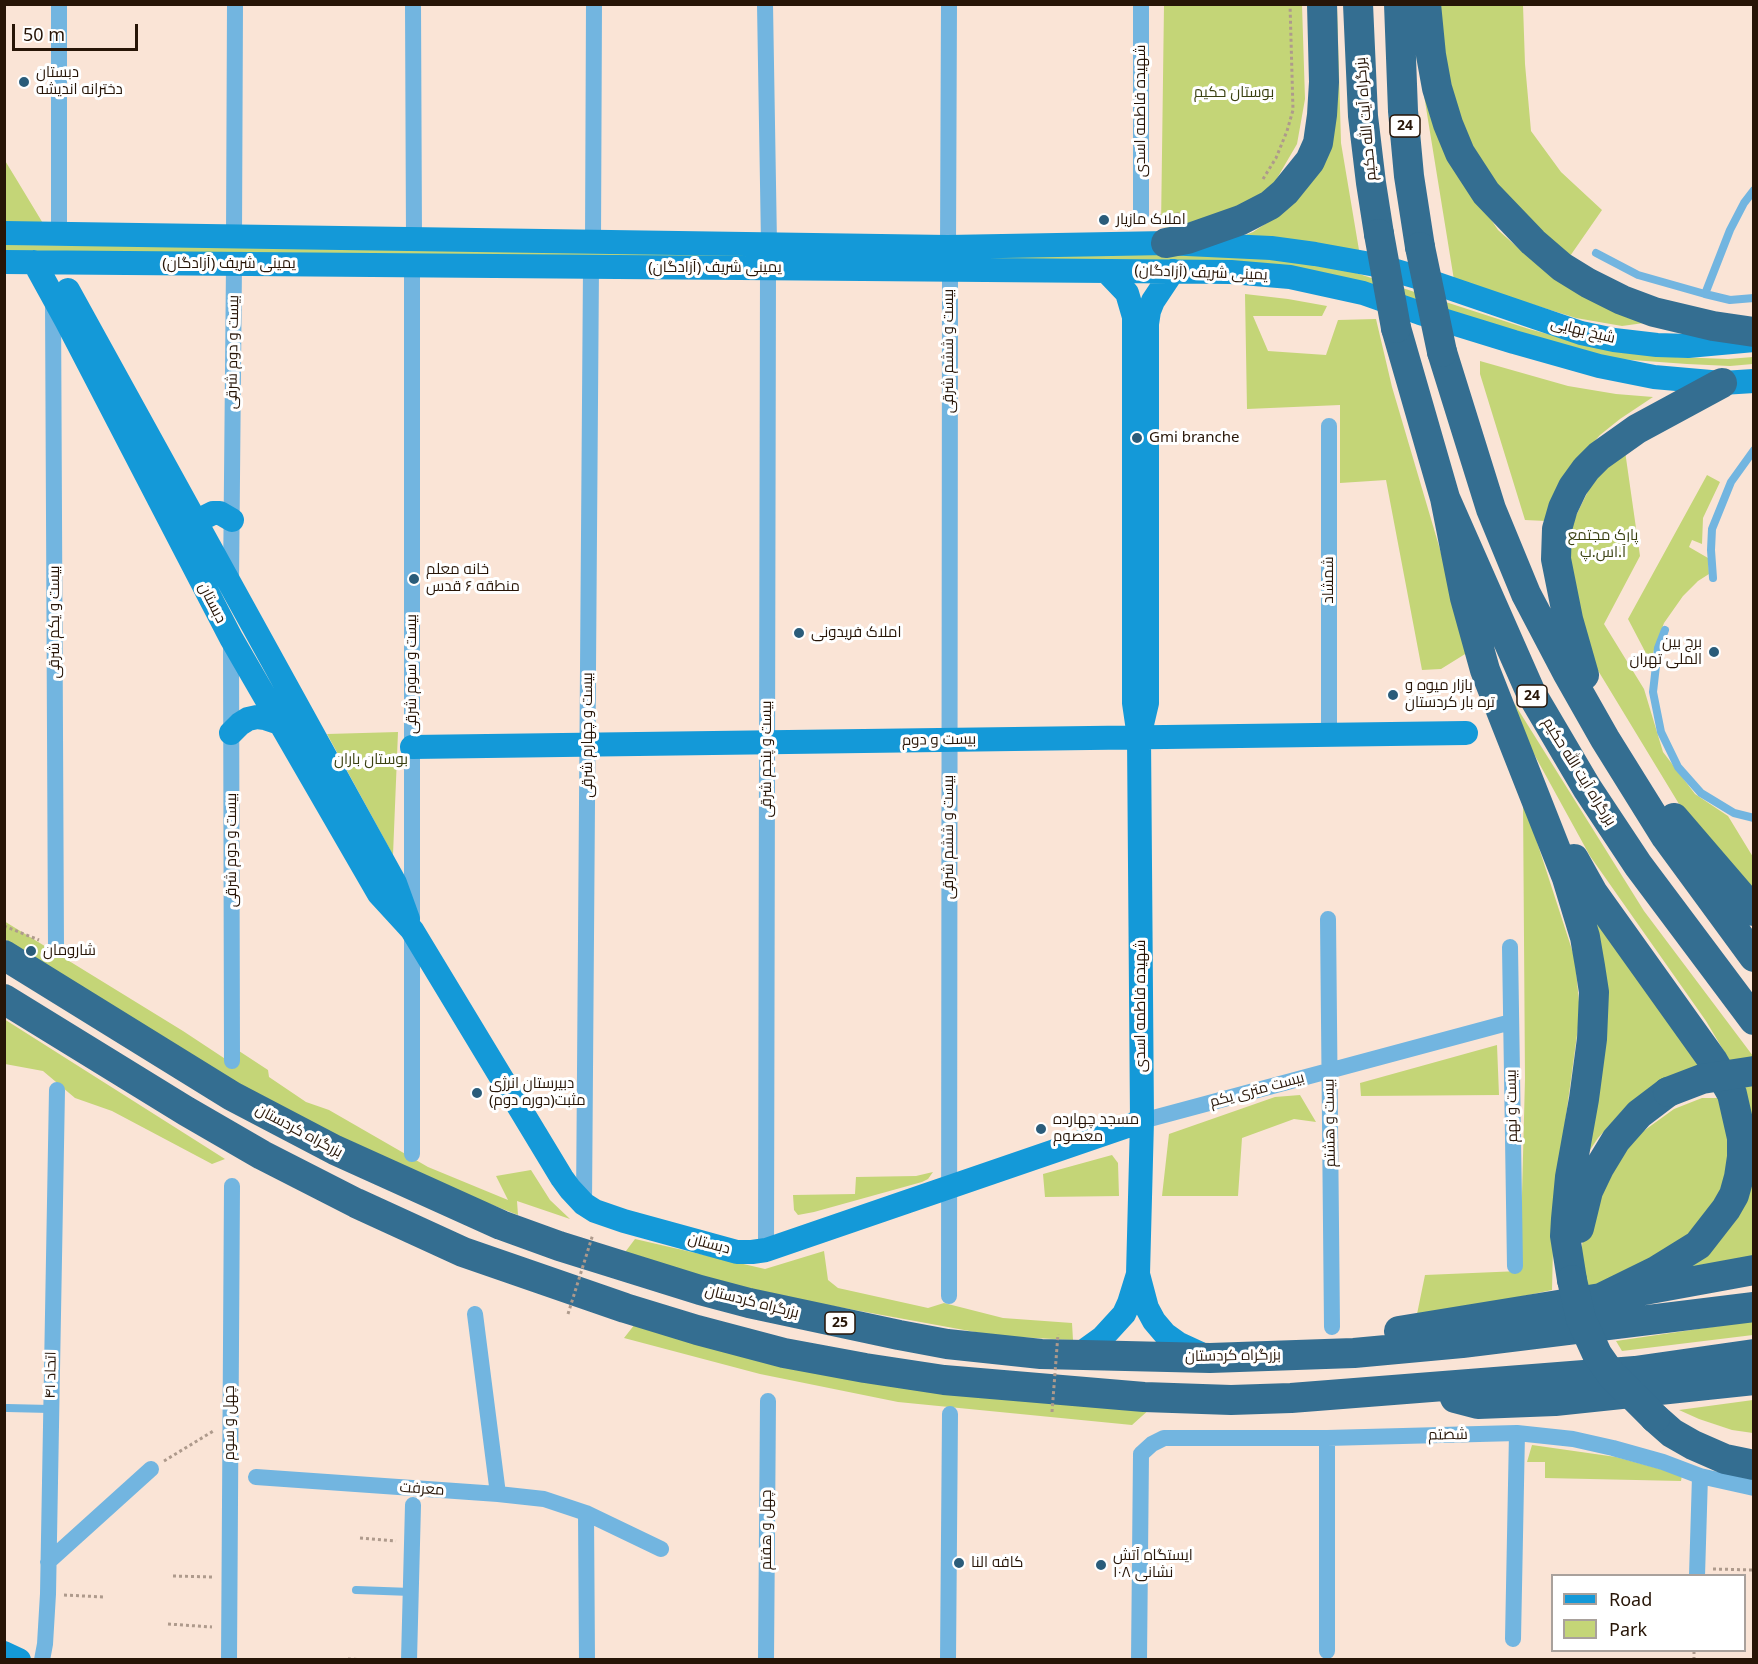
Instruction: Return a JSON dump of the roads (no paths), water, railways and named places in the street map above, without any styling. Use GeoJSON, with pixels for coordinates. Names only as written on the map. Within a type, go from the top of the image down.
{"type":"FeatureCollection","features":[{"type":"Feature","properties":{"kind":"highway"},"geometry":{"type":"LineString","coordinates":[[1170,257],[1187,239],[1241,220],[1270,205],[1285,192],[1310,161],[1318,143],[1322,115],[1324,81],[1322,4]]}},
{"type":"Feature","properties":{"kind":"highway","name":"بزرگراه آیت الله حکیم"},"geometry":{"type":"LineString","coordinates":[[1358,4],[1363,116],[1379,234],[1408,320],[1445,498],[1531,693],[1581,778],[1638,865],[1754,1020]]}},
{"type":"Feature","properties":{"kind":"highway","name":"24"},"geometry":{"type":"LineString","coordinates":[[1399,4],[1403,111],[1409,176],[1420,248],[1442,352],[1491,509],[1526,594],[1605,739],[1666,837],[1754,957]]}},
{"type":"Feature","properties":{"kind":"highway"},"geometry":{"type":"LineString","coordinates":[[1426,4],[1437,88],[1460,153],[1486,193],[1526,235],[1562,267],[1622,300],[1653,312],[1713,326],[1754,332]]}},
{"type":"Feature","properties":{"kind":"highway"},"geometry":{"type":"LineString","coordinates":[[1722,383],[1637,429],[1599,456],[1586,469],[1573,487],[1563,508],[1557,529],[1556,559],[1575,648],[1605,739],[1754,911]]}},
{"type":"Feature","properties":{"kind":"highway"},"geometry":{"type":"LineString","coordinates":[[1445,498],[1465,598],[1485,670],[1532,786],[1577,910],[1585,938],[1594,992],[1590,1063],[1567,1201],[1565,1236],[1581,1319],[1596,1354],[1611,1374],[1672,1433],[1725,1459],[1754,1465]]}},
{"type":"Feature","properties":{"kind":"highway"},"geometry":{"type":"LineString","coordinates":[[1532,786],[1593,893],[1713,1061],[1732,1094],[1742,1138],[1742,1156],[1734,1195],[1698,1245],[1656,1271],[1601,1298]]}},
{"type":"Feature","properties":{"kind":"highway","name":"بزرگراه کردستان"},"geometry":{"type":"LineString","coordinates":[[4,955],[232,1096],[335,1150],[501,1225],[656,1277],[749,1303],[947,1344],[1041,1354],[1068,1345],[1210,1358],[1354,1353],[1462,1343],[1754,1307]]}},
{"type":"Feature","properties":{"kind":"highway"},"geometry":{"type":"LineString","coordinates":[[4,999],[186,1112],[262,1155],[356,1203],[463,1252],[585,1296],[697,1330],[784,1353],[944,1380],[1069,1392],[1231,1400],[1418,1389],[1635,1371],[1754,1354]]}},
{"type":"Feature","properties":{"kind":"highway"},"geometry":{"type":"LineString","coordinates":[[1572,1280],[1581,1214],[1588,1191],[1616,1140],[1639,1114],[1668,1092],[1702,1079],[1754,1071]]}},
{"type":"Feature","properties":{"kind":"highway"},"geometry":{"type":"LineString","coordinates":[[1354,1353],[1397,1331],[1601,1298],[1754,1270]]}},
{"type":"Feature","properties":{"kind":"highway"},"geometry":{"type":"LineString","coordinates":[[1418,1389],[1478,1404],[1555,1401],[1754,1380]]}},
{"type":"Feature","properties":{"kind":"highway"},"geometry":{"type":"LineString","coordinates":[[1655,1418],[1695,1432],[1754,1445]]}},
{"type":"Feature","properties":{"kind":"street"},"geometry":{"type":"LineString","coordinates":[[59,4],[59,234]]}},
{"type":"Feature","properties":{"kind":"street"},"geometry":{"type":"LineString","coordinates":[[234,236],[235,4]]}},
{"type":"Feature","properties":{"kind":"street"},"geometry":{"type":"LineString","coordinates":[[413,4],[414,239]]}},
{"type":"Feature","properties":{"kind":"street"},"geometry":{"type":"LineString","coordinates":[[593,242],[594,4]]}},
{"type":"Feature","properties":{"kind":"street"},"geometry":{"type":"LineString","coordinates":[[765,4],[769,244]]}},
{"type":"Feature","properties":{"kind":"street","name":"بیست و ششم شرقی"},"geometry":{"type":"LineString","coordinates":[[949,4],[949,1296]]}},
{"type":"Feature","properties":{"kind":"street","name":"شهیده فاطمه اسدی"},"geometry":{"type":"LineString","coordinates":[[1141,4],[1141,217]]}},
{"type":"Feature","properties":{"kind":"street","name":"یمینی شریف (آزادگان)"},"geometry":{"type":"LineString","coordinates":[[4,233],[769,244],[1106,271],[1170,257],[1231,272],[1290,277],[1363,293],[1408,320]]}},
{"type":"Feature","properties":{"kind":"street","name":"یمینی شریف (آزادگان)"},"geometry":{"type":"LineString","coordinates":[[4,262],[768,268],[949,258],[1170,257],[1271,248],[1376,265],[1420,278]]}},
{"type":"Feature","properties":{"kind":"street","name":"شهیده فاطمه اسدی"},"geometry":{"type":"LineString","coordinates":[[1141,317],[1153,301],[1170,257]]}},
{"type":"Feature","properties":{"kind":"street","name":"دبستان"},"geometry":{"type":"LineString","coordinates":[[43,262],[53,297],[74,318],[231,638],[379,894],[412,930]]}},
{"type":"Feature","properties":{"kind":"street","name":"دبستان"},"geometry":{"type":"LineString","coordinates":[[43,262],[231,584],[395,883],[412,930],[562,1178],[584,1204],[595,1211],[624,1221],[737,1252],[766,1250],[1142,1121]]}},
{"type":"Feature","properties":{"kind":"street","name":"بیست و دوم شرقی"},"geometry":{"type":"LineString","coordinates":[[231,584],[234,264]]}},
{"type":"Feature","properties":{"kind":"street","name":"بیست و سوم شرقی"},"geometry":{"type":"LineString","coordinates":[[412,265],[412,1154]]}},
{"type":"Feature","properties":{"kind":"street","name":"بیست و چهارم شرقی"},"geometry":{"type":"LineString","coordinates":[[584,1204],[591,267]]}},
{"type":"Feature","properties":{"kind":"street","name":"بیست و پنجم شرقی"},"geometry":{"type":"LineString","coordinates":[[766,1250],[768,268]]}},
{"type":"Feature","properties":{"kind":"street","name":"شهیده فاطمه اسدی"},"geometry":{"type":"LineString","coordinates":[[1106,271],[1127,293],[1141,317],[1134,703],[1139,737],[1142,1121],[1138,1274]]}},
{"type":"Feature","properties":{"kind":"street","name":"شیخ بهایی"},"geometry":{"type":"LineString","coordinates":[[1420,278],[1581,333],[1614,340],[1688,346],[1754,340]]}},
{"type":"Feature","properties":{"kind":"street","name":"بیست و یکم شرقی"},"geometry":{"type":"LineString","coordinates":[[53,297],[56,947]]}},
{"type":"Feature","properties":{"kind":"street","name":"شیخ بهایی"},"geometry":{"type":"LineString","coordinates":[[1408,320],[1514,342],[1599,366],[1653,377],[1722,383],[1754,381]]}},
{"type":"Feature","properties":{"kind":"street","name":"شمشاد"},"geometry":{"type":"LineString","coordinates":[[1329,426],[1329,735]]}},
{"type":"Feature","properties":{"kind":"street"},"geometry":{"type":"LineString","coordinates":[[200,529],[203,518],[213,513],[220,513],[232,520]]}},
{"type":"Feature","properties":{"kind":"street"},"geometry":{"type":"LineString","coordinates":[[231,584],[231,638]]}},
{"type":"Feature","properties":{"kind":"street","name":"بیست و دوم شرقی"},"geometry":{"type":"LineString","coordinates":[[231,638],[232,1061]]}},
{"type":"Feature","properties":{"kind":"street"},"geometry":{"type":"LineString","coordinates":[[231,733],[248,719],[257,717],[280,723]]}},
{"type":"Feature","properties":{"kind":"street","name":"بیست و دوم"},"geometry":{"type":"LineString","coordinates":[[412,747],[1466,733]]}},
{"type":"Feature","properties":{"kind":"street","name":"بیست و هشتم"},"geometry":{"type":"LineString","coordinates":[[1328,919],[1332,1328]]}},
{"type":"Feature","properties":{"kind":"street","name":"بیست و نهم"},"geometry":{"type":"LineString","coordinates":[[1510,946],[1515,1266]]}},
{"type":"Feature","properties":{"kind":"street","name":"بیست متری یکم"},"geometry":{"type":"LineString","coordinates":[[1142,1121],[1511,1022]]}},
{"type":"Feature","properties":{"kind":"street","name":"اتحاد ۴۱"},"geometry":{"type":"LineString","coordinates":[[42,1659],[48,1594],[57,1090]]}},
{"type":"Feature","properties":{"kind":"street","name":"چهل و سوم"},"geometry":{"type":"LineString","coordinates":[[229,1659],[232,1186]]}},
{"type":"Feature","properties":{"kind":"street"},"geometry":{"type":"LineString","coordinates":[[1068,1345],[1102,1338],[1124,1314],[1130,1303],[1138,1274]]}},
{"type":"Feature","properties":{"kind":"street"},"geometry":{"type":"LineString","coordinates":[[1138,1274],[1148,1308],[1154,1321],[1165,1334],[1179,1344],[1210,1358]]}},
{"type":"Feature","properties":{"kind":"street"},"geometry":{"type":"LineString","coordinates":[[475,1314],[498,1494]]}},
{"type":"Feature","properties":{"kind":"street","name":"چهل و هفتم"},"geometry":{"type":"LineString","coordinates":[[766,1659],[768,1401]]}},
{"type":"Feature","properties":{"kind":"street"},"geometry":{"type":"LineString","coordinates":[[948,1659],[950,1414]]}},
{"type":"Feature","properties":{"kind":"street"},"geometry":{"type":"LineString","coordinates":[[1513,1639],[1516,1433]]}},
{"type":"Feature","properties":{"kind":"street","name":"شصتم"},"geometry":{"type":"LineString","coordinates":[[1139,1659],[1141,1454],[1152,1444],[1164,1438],[1327,1438],[1516,1433],[1573,1439],[1613,1448],[1663,1462],[1700,1476],[1754,1488]]}},
{"type":"Feature","properties":{"kind":"street"},"geometry":{"type":"LineString","coordinates":[[1327,1438],[1327,1651]]}},
{"type":"Feature","properties":{"kind":"street"},"geometry":{"type":"LineString","coordinates":[[48,1562],[152,1469]]}},
{"type":"Feature","properties":{"kind":"street"},"geometry":{"type":"LineString","coordinates":[[1697,1572],[1700,1476]]}},
{"type":"Feature","properties":{"kind":"street","name":"معرفت"},"geometry":{"type":"LineString","coordinates":[[256,1477],[544,1499],[586,1513],[661,1549]]}},
{"type":"Feature","properties":{"kind":"street"},"geometry":{"type":"LineString","coordinates":[[409,1659],[413,1505]]}},
{"type":"Feature","properties":{"kind":"street"},"geometry":{"type":"LineString","coordinates":[[586,1513],[587,1659]]}},
{"type":"Feature","properties":{"kind":"street"},"geometry":{"type":"LineString","coordinates":[[4,1653],[19,1659]]}},
{"type":"Feature","properties":{"kind":"lane"},"geometry":{"type":"LineString","coordinates":[[1705,294],[1730,230],[1744,203],[1754,190]]}},
{"type":"Feature","properties":{"kind":"lane"},"geometry":{"type":"LineString","coordinates":[[1596,253],[1638,275],[1730,300],[1754,298]]}},
{"type":"Feature","properties":{"kind":"lane"},"geometry":{"type":"LineString","coordinates":[[1713,578],[1712,529],[1731,482],[1754,450]]}},
{"type":"Feature","properties":{"kind":"lane"},"geometry":{"type":"LineString","coordinates":[[1665,630],[1658,648],[1653,692],[1661,732],[1678,767],[1701,794],[1734,813],[1754,818]]}},
{"type":"Feature","properties":{"kind":"lane"},"geometry":{"type":"LineString","coordinates":[[7,1408],[50,1409]]}},
{"type":"Feature","properties":{"kind":"lane"},"geometry":{"type":"LineString","coordinates":[[356,1590],[411,1592]]}},
{"type":"Feature","properties":{"kind":"place","name":"دبستان دخترانه اندیشه"},"geometry":{"type":"Point","coordinates":[24,82]}},
{"type":"Feature","properties":{"kind":"place","name":"املاک مازیار"},"geometry":{"type":"Point","coordinates":[1104,220]}},
{"type":"Feature","properties":{"kind":"place","name":"Gmi branche"},"geometry":{"type":"Point","coordinates":[1137,438]}},
{"type":"Feature","properties":{"kind":"place","name":"خانه معلم منطقه ۶ قدس"},"geometry":{"type":"Point","coordinates":[414,579]}},
{"type":"Feature","properties":{"kind":"place","name":"املاک فریدونی"},"geometry":{"type":"Point","coordinates":[799,633]}},
{"type":"Feature","properties":{"kind":"place","name":"برج بین الملی تهران"},"geometry":{"type":"Point","coordinates":[1714,652]}},
{"type":"Feature","properties":{"kind":"place","name":"بازار میوه و تره بار کردستان"},"geometry":{"type":"Point","coordinates":[1393,695]}},
{"type":"Feature","properties":{"kind":"place","name":"شارومان"},"geometry":{"type":"Point","coordinates":[31,951]}},
{"type":"Feature","properties":{"kind":"place","name":"دبیرستان انرژی مثبت(دوره دوم)"},"geometry":{"type":"Point","coordinates":[477,1093]}},
{"type":"Feature","properties":{"kind":"place","name":"مسجد چهارده معصوم"},"geometry":{"type":"Point","coordinates":[1041,1129]}},
{"type":"Feature","properties":{"kind":"place","name":"کافه النا"},"geometry":{"type":"Point","coordinates":[959,1563]}},
{"type":"Feature","properties":{"kind":"place","name":"ایستگاه آتش نشانی ۱۰۸"},"geometry":{"type":"Point","coordinates":[1101,1565]}},
{"type":"Feature","properties":{"kind":"park label","name":"بوستان حکیم"},"geometry":{"type":"Point","coordinates":[1234,93]}},
{"type":"Feature","properties":{"kind":"park label","name":"پارک مجتمع آ.اس.پ"},"geometry":{"type":"Point","coordinates":[1603,544]}},
{"type":"Feature","properties":{"kind":"park label","name":"بوستان باران"},"geometry":{"type":"Point","coordinates":[371,760]}}]}
